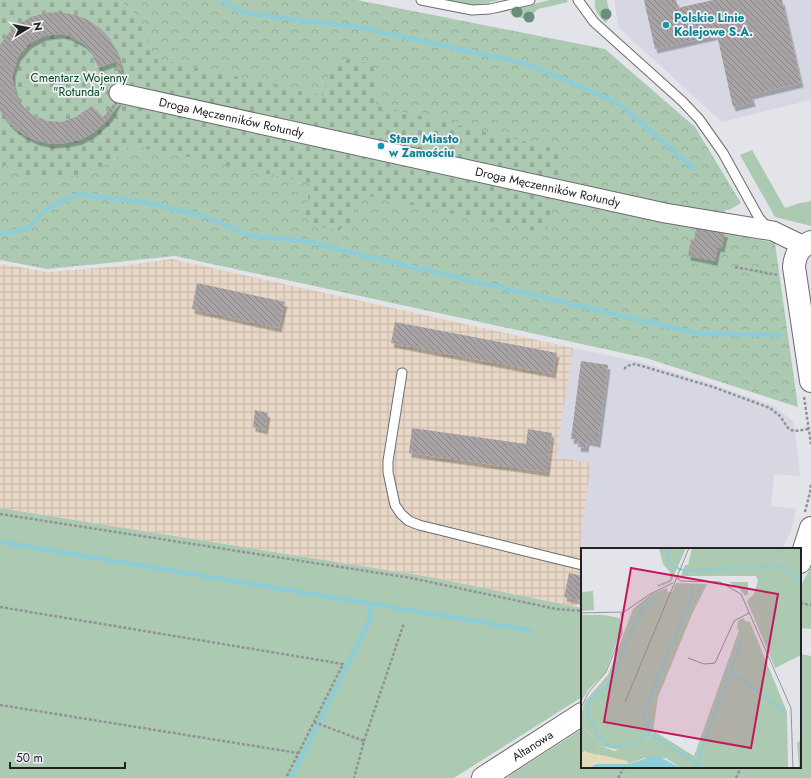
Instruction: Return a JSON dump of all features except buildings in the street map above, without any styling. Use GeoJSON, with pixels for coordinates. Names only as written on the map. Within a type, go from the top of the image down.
{"type":"FeatureCollection","features":[{"type":"Feature","properties":{"kind":"street","name":"Droga Męczenników Rotundy"},"geometry":{"type":"LineString","coordinates":[[119,93],[665,213],[773,231],[807,244]]}},
{"type":"Feature","properties":{"kind":"street"},"geometry":{"type":"LineString","coordinates":[[807,244],[796,255],[794,267],[811,381]]}},
{"type":"Feature","properties":{"kind":"street"},"geometry":{"type":"LineString","coordinates":[[801,559],[811,528]]}},
{"type":"Feature","properties":{"kind":"street","name":"Altanowa"},"geometry":{"type":"LineString","coordinates":[[483,778],[581,715]]}},
{"type":"Feature","properties":{"kind":"lane"},"geometry":{"type":"LineString","coordinates":[[421,0],[472,10],[490,9],[530,0]]}},
{"type":"Feature","properties":{"kind":"lane"},"geometry":{"type":"LineString","coordinates":[[578,0],[584,14],[683,102],[699,120],[723,153],[759,218],[773,231]]}},
{"type":"Feature","properties":{"kind":"lane"},"geometry":{"type":"LineString","coordinates":[[402,373],[388,466],[392,494],[395,505],[400,514],[410,521],[419,524],[581,565]]}},
{"type":"Feature","properties":{"kind":"path"},"geometry":{"type":"LineString","coordinates":[[735,267],[784,276]]}},
{"type":"Feature","properties":{"kind":"path"},"geometry":{"type":"LineString","coordinates":[[624,369],[627,366],[635,364],[712,387],[770,408],[780,416],[789,429],[795,431],[809,429]]}},
{"type":"Feature","properties":{"kind":"path"},"geometry":{"type":"LineString","coordinates":[[0,514],[403,576],[556,609],[581,611]]}},
{"type":"Feature","properties":{"kind":"path"},"geometry":{"type":"LineString","coordinates":[[801,603],[811,605]]}},
{"type":"Feature","properties":{"kind":"path"},"geometry":{"type":"LineString","coordinates":[[0,607],[343,664],[286,778]]}},
{"type":"Feature","properties":{"kind":"path"},"geometry":{"type":"LineString","coordinates":[[354,778],[364,741],[404,623]]}},
{"type":"Feature","properties":{"kind":"path"},"geometry":{"type":"LineString","coordinates":[[0,705],[298,752]]}},
{"type":"Feature","properties":{"kind":"path"},"geometry":{"type":"LineString","coordinates":[[314,722],[364,741]]}},
{"type":"Feature","properties":{"kind":"path"},"geometry":{"type":"LineString","coordinates":[[618,778],[623,768]]}},
{"type":"Feature","properties":{"kind":"path"},"geometry":{"type":"LineString","coordinates":[[736,778],[741,768]]}},
{"type":"Feature","properties":{"kind":"shaded area"},"geometry":{"type":"Polygon","coordinates":[[[614,0],[811,0],[811,100],[722,122],[619,28],[614,0]]]}},
{"type":"Feature","properties":{"kind":"shaded area"},"geometry":{"type":"Polygon","coordinates":[[[172,259],[573,348],[556,457],[591,463],[580,544],[588,548],[581,548],[581,576],[569,574],[564,597],[577,600],[577,607],[430,577],[0,508],[0,264],[48,272],[121,266],[172,259]]]}},
{"type":"Feature","properties":{"kind":"shaded area"},"geometry":{"type":"Polygon","coordinates":[[[573,348],[640,362],[709,383],[774,406],[794,422],[800,476],[774,474],[771,506],[796,509],[791,531],[782,548],[588,548],[580,544],[590,464],[555,457],[573,348]]]}},
{"type":"Feature","properties":{"kind":"green space"},"geometry":{"type":"Polygon","coordinates":[[[0,0],[357,0],[605,49],[695,127],[741,203],[729,210],[725,210],[727,233],[775,243],[798,407],[646,358],[175,256],[47,269],[0,260],[0,0]]]}},
{"type":"Feature","properties":{"kind":"green space","name":"Cmentarz Wojenny \"Rotunda\""},"geometry":{"type":"Polygon","coordinates":[[[0,0],[120,0],[133,12],[146,36],[152,58],[323,96],[330,66],[349,59],[371,64],[379,80],[375,105],[563,151],[546,233],[359,194],[353,220],[339,230],[317,226],[305,213],[311,183],[131,145],[108,164],[75,176],[34,178],[0,163],[0,0]]]}},
{"type":"Feature","properties":{"kind":"green space"},"geometry":{"type":"Polygon","coordinates":[[[444,0],[499,0],[472,4],[444,0]]]}},
{"type":"Feature","properties":{"kind":"green space"},"geometry":{"type":"Polygon","coordinates":[[[550,0],[567,0],[568,2],[538,9],[532,15],[533,22],[511,14],[510,12],[512,9],[550,0]]]}},
{"type":"Feature","properties":{"kind":"green space"},"geometry":{"type":"Polygon","coordinates":[[[595,0],[607,0],[610,15],[606,23],[597,13],[595,0]]]}},
{"type":"Feature","properties":{"kind":"green space"},"geometry":{"type":"Polygon","coordinates":[[[752,150],[785,208],[811,201],[811,226],[775,217],[740,155],[752,150]]]}},
{"type":"Feature","properties":{"kind":"green space"},"geometry":{"type":"Polygon","coordinates":[[[0,508],[430,577],[581,608],[581,698],[454,778],[0,778],[0,508]]]}},
{"type":"Feature","properties":{"kind":"green space"},"geometry":{"type":"Polygon","coordinates":[[[811,567],[811,629],[801,628],[801,585],[811,567]]]}},
{"type":"Feature","properties":{"kind":"green space"},"geometry":{"type":"Polygon","coordinates":[[[801,654],[811,656],[811,778],[506,778],[581,730],[581,768],[801,768],[801,654]]]}},
{"type":"Feature","properties":{"kind":"waterway"},"geometry":{"type":"LineString","coordinates":[[222,0],[244,13],[362,28],[528,64],[618,103],[693,168]]}},
{"type":"Feature","properties":{"kind":"waterway"},"geometry":{"type":"LineString","coordinates":[[0,234],[27,229],[47,209],[78,194],[147,203],[204,216],[252,236],[306,241],[700,334],[779,335]]}},
{"type":"Feature","properties":{"kind":"waterway"},"geometry":{"type":"LineString","coordinates":[[0,542],[530,630]]}},
{"type":"Feature","properties":{"kind":"waterway"},"geometry":{"type":"LineString","coordinates":[[291,778],[370,619],[371,604]]}},
{"type":"Feature","properties":{"kind":"place","name":"Polskie Linie Kolejowe S.A."},"geometry":{"type":"Point","coordinates":[666,25]}},
{"type":"Feature","properties":{"kind":"place","name":"Stare Miasto w Zamościu"},"geometry":{"type":"Point","coordinates":[381,146]}}]}
